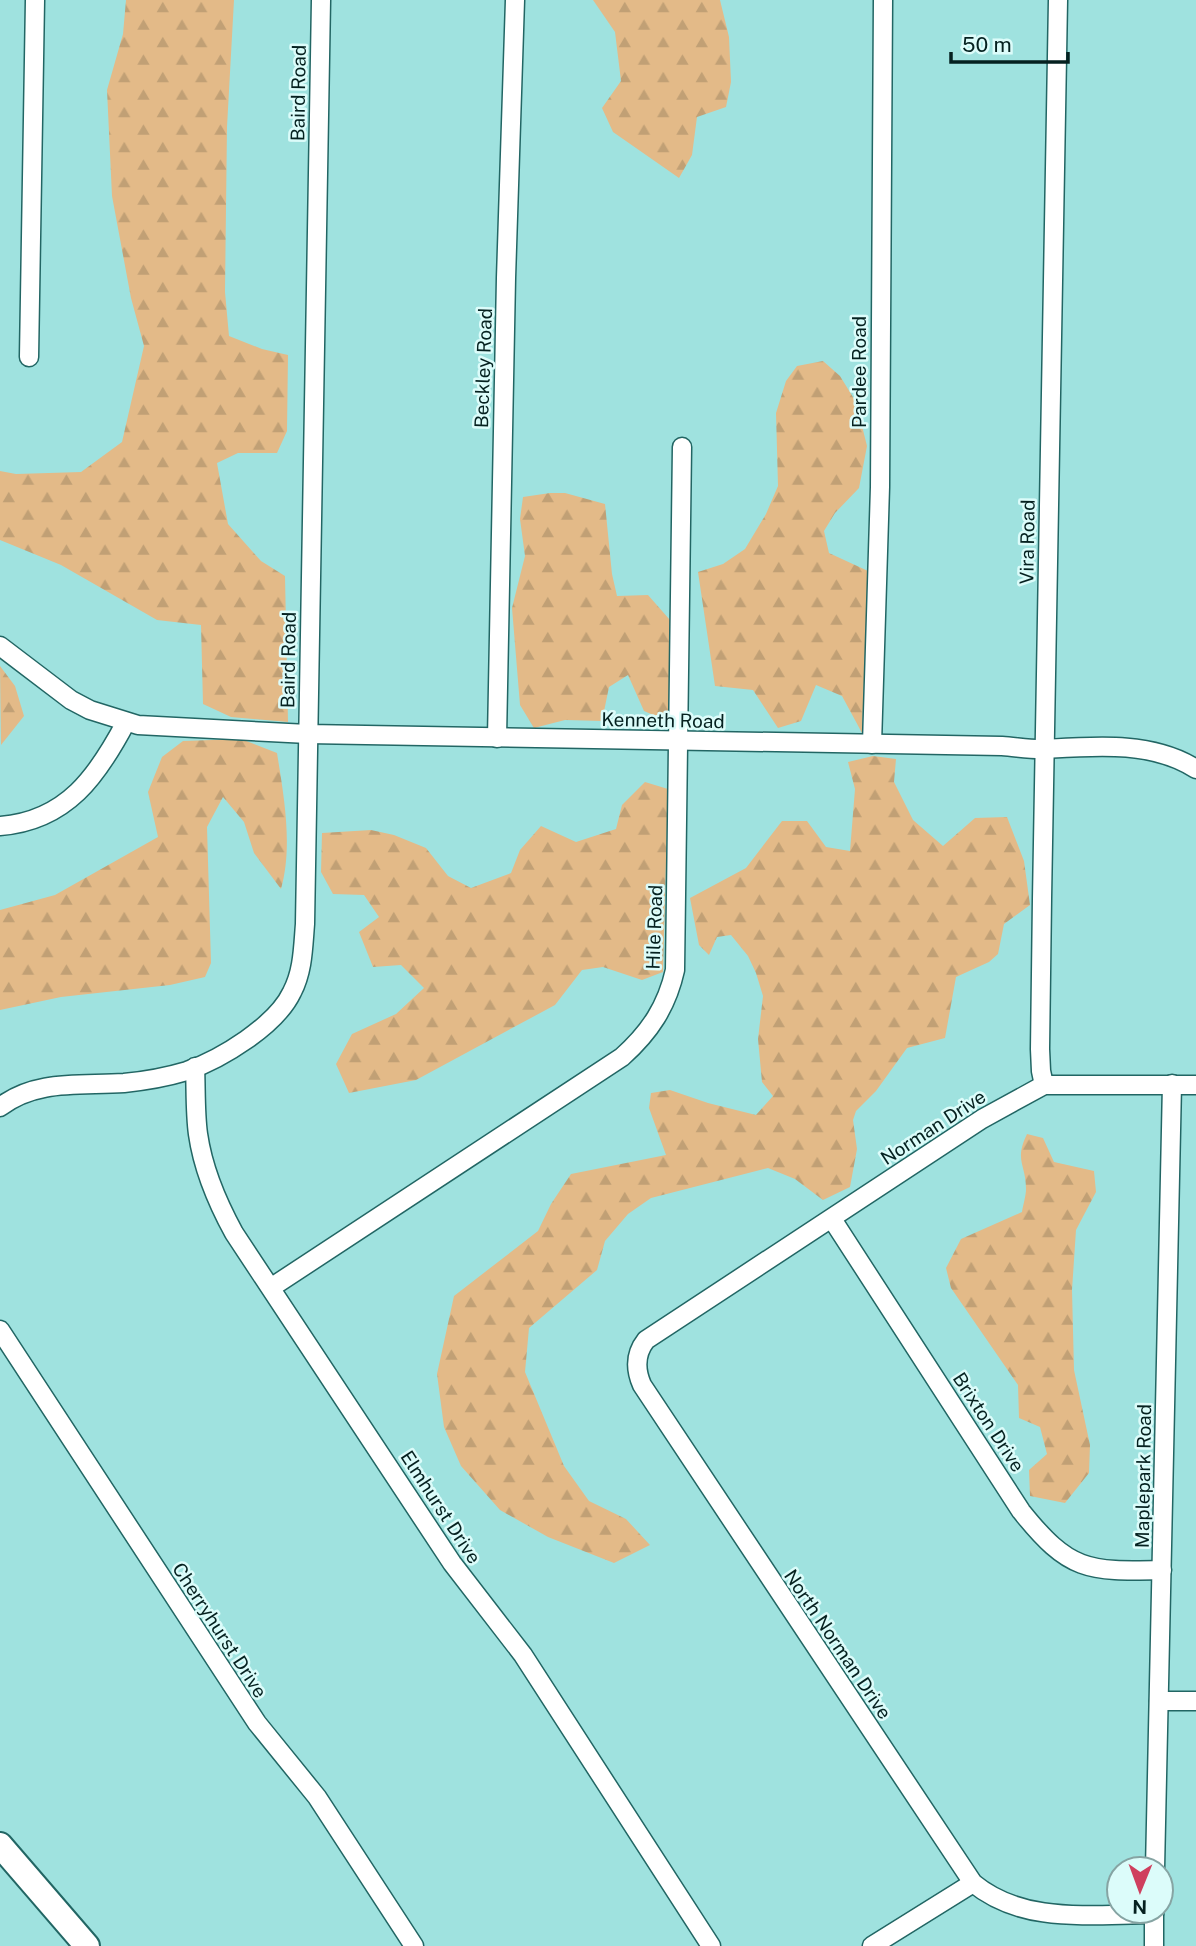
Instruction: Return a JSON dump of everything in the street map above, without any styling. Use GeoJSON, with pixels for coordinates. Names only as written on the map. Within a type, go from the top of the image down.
{"type":"FeatureCollection","features":[{"type":"Feature","properties":{"kind":"main road"},"geometry":{"type":"LineString","coordinates":[[0,1845],[87,1946]]}},
{"type":"Feature","properties":{"kind":"street"},"geometry":{"type":"LineString","coordinates":[[29,357],[35,0]]}},
{"type":"Feature","properties":{"kind":"street","name":"Baird Road"},"geometry":{"type":"LineString","coordinates":[[0,1107],[20,1095],[44,1087],[124,1083],[162,1077],[216,1058],[260,1029],[291,995],[298,977],[305,925],[321,0]]}},
{"type":"Feature","properties":{"kind":"street","name":"Beckley Road"},"geometry":{"type":"LineString","coordinates":[[498,738],[501,474],[514,0]]}},
{"type":"Feature","properties":{"kind":"street","name":"Pardee Road"},"geometry":{"type":"LineString","coordinates":[[872,744],[880,487],[883,0]]}},
{"type":"Feature","properties":{"kind":"street","name":"Vira Road"},"geometry":{"type":"LineString","coordinates":[[1044,1085],[1040,1049],[1058,0]]}},
{"type":"Feature","properties":{"kind":"street","name":"Hile Road"},"geometry":{"type":"LineString","coordinates":[[272,1287],[622,1057],[652,1026],[667,998],[675,970],[682,447]]}},
{"type":"Feature","properties":{"kind":"street","name":"Kenneth Road"},"geometry":{"type":"LineString","coordinates":[[0,646],[90,710],[126,722],[170,728],[308,734],[1002,746],[1046,749],[1067,746],[1152,751],[1171,755],[1196,769]]}},
{"type":"Feature","properties":{"kind":"street"},"geometry":{"type":"LineString","coordinates":[[0,826],[26,821],[72,797],[94,776],[126,722]]}},
{"type":"Feature","properties":{"kind":"street","name":"Elmhurst Drive"},"geometry":{"type":"LineString","coordinates":[[195,1067],[198,1133],[214,1192],[234,1233],[452,1563],[523,1655],[711,1946]]}},
{"type":"Feature","properties":{"kind":"street","name":"Maplepark Road"},"geometry":{"type":"LineString","coordinates":[[1155,1855],[1172,1084]]}},
{"type":"Feature","properties":{"kind":"street","name":"Norman Drive"},"geometry":{"type":"LineString","coordinates":[[721,1291],[982,1119],[1044,1085],[1196,1085]]}},
{"type":"Feature","properties":{"kind":"street","name":"Brixton Drive"},"geometry":{"type":"LineString","coordinates":[[832,1219],[1021,1511],[1039,1534],[1067,1558],[1089,1567],[1119,1571],[1162,1570]]}},
{"type":"Feature","properties":{"kind":"street","name":"North Norman Drive"},"geometry":{"type":"LineString","coordinates":[[721,1291],[646,1340],[638,1352],[638,1376],[756,1559],[973,1883],[988,1896],[1006,1904],[1043,1914],[1105,1913]]}},
{"type":"Feature","properties":{"kind":"street","name":"Cherryhurst Drive"},"geometry":{"type":"LineString","coordinates":[[0,1331],[257,1723],[317,1797],[414,1946]]}},
{"type":"Feature","properties":{"kind":"street"},"geometry":{"type":"LineString","coordinates":[[1159,1700],[1196,1701]]}},
{"type":"Feature","properties":{"kind":"street"},"geometry":{"type":"LineString","coordinates":[[872,1946],[973,1883]]}},
{"type":"Feature","properties":{"kind":"street"},"geometry":{"type":"LineString","coordinates":[[1154,1925],[1154,1946]]}},
{"type":"Feature","properties":{"kind":"green space"},"geometry":{"type":"Polygon","coordinates":[[[126,0],[234,0],[227,127],[225,292],[229,336],[262,349],[288,355],[287,431],[277,453],[238,453],[217,463],[228,524],[261,561],[285,576],[288,722],[231,717],[203,704],[201,625],[157,620],[61,565],[0,540],[0,471],[16,474],[81,472],[122,442],[144,346],[131,298],[112,196],[107,90],[123,34],[126,0]]]}},
{"type":"Feature","properties":{"kind":"green space"},"geometry":{"type":"Polygon","coordinates":[[[593,0],[720,0],[729,37],[731,82],[726,107],[697,117],[692,155],[679,178],[613,132],[602,108],[621,81],[615,32],[593,0]]]}},
{"type":"Feature","properties":{"kind":"green space"},"geometry":{"type":"Polygon","coordinates":[[[823,361],[840,376],[856,402],[867,446],[859,488],[835,513],[824,531],[829,553],[868,571],[862,733],[842,696],[816,685],[801,721],[778,728],[753,690],[715,686],[698,572],[723,564],[745,549],[766,514],[778,486],[776,413],[786,381],[797,366],[823,361]]]}},
{"type":"Feature","properties":{"kind":"green space"},"geometry":{"type":"Polygon","coordinates":[[[565,493],[605,504],[612,574],[617,596],[648,595],[670,620],[671,692],[667,721],[644,711],[628,675],[609,687],[602,721],[565,720],[534,728],[520,705],[512,608],[525,556],[520,519],[523,497],[565,493]]]}},
{"type":"Feature","properties":{"kind":"green space"},"geometry":{"type":"Polygon","coordinates":[[[0,666],[15,686],[24,716],[1,745],[0,666]]]}},
{"type":"Feature","properties":{"kind":"green space"},"geometry":{"type":"Polygon","coordinates":[[[241,739],[277,753],[286,821],[285,873],[281,889],[254,853],[244,822],[223,797],[207,827],[211,963],[205,977],[170,985],[61,997],[0,1010],[0,910],[55,895],[158,837],[148,792],[162,757],[183,741],[241,739]]]}},
{"type":"Feature","properties":{"kind":"green space"},"geometry":{"type":"Polygon","coordinates":[[[873,756],[896,759],[894,782],[913,820],[943,846],[975,818],[1007,817],[1024,861],[1030,905],[1004,924],[998,954],[989,962],[956,977],[945,1038],[907,1048],[876,1091],[856,1111],[853,1120],[857,1149],[850,1187],[823,1200],[795,1179],[768,1168],[651,1198],[628,1214],[605,1241],[597,1270],[529,1328],[525,1372],[564,1466],[589,1501],[626,1519],[650,1545],[614,1563],[548,1537],[500,1510],[461,1466],[444,1427],[437,1374],[454,1296],[538,1231],[551,1204],[571,1174],[666,1155],[649,1108],[651,1093],[670,1090],[756,1115],[773,1096],[762,1082],[758,1039],[763,996],[756,973],[748,956],[731,935],[717,937],[709,955],[699,945],[690,898],[746,868],[782,821],[807,821],[826,847],[850,851],[855,789],[848,762],[873,756]]]}},
{"type":"Feature","properties":{"kind":"green space"},"geometry":{"type":"Polygon","coordinates":[[[645,782],[668,789],[663,972],[642,980],[603,967],[582,970],[555,1005],[416,1080],[349,1093],[336,1064],[352,1034],[396,1014],[424,988],[401,965],[373,967],[359,932],[379,917],[364,895],[333,894],[321,872],[322,833],[371,830],[394,835],[426,848],[448,876],[471,888],[511,873],[520,850],[541,826],[576,842],[616,829],[622,805],[645,782]]]}},
{"type":"Feature","properties":{"kind":"green space"},"geometry":{"type":"Polygon","coordinates":[[[1027,1134],[1043,1138],[1054,1162],[1094,1171],[1096,1192],[1076,1230],[1072,1290],[1074,1370],[1090,1445],[1089,1473],[1065,1503],[1030,1496],[1029,1470],[1047,1454],[1040,1427],[1019,1418],[1018,1385],[951,1288],[946,1268],[961,1239],[1022,1212],[1026,1181],[1021,1150],[1027,1134]]]}}]}
